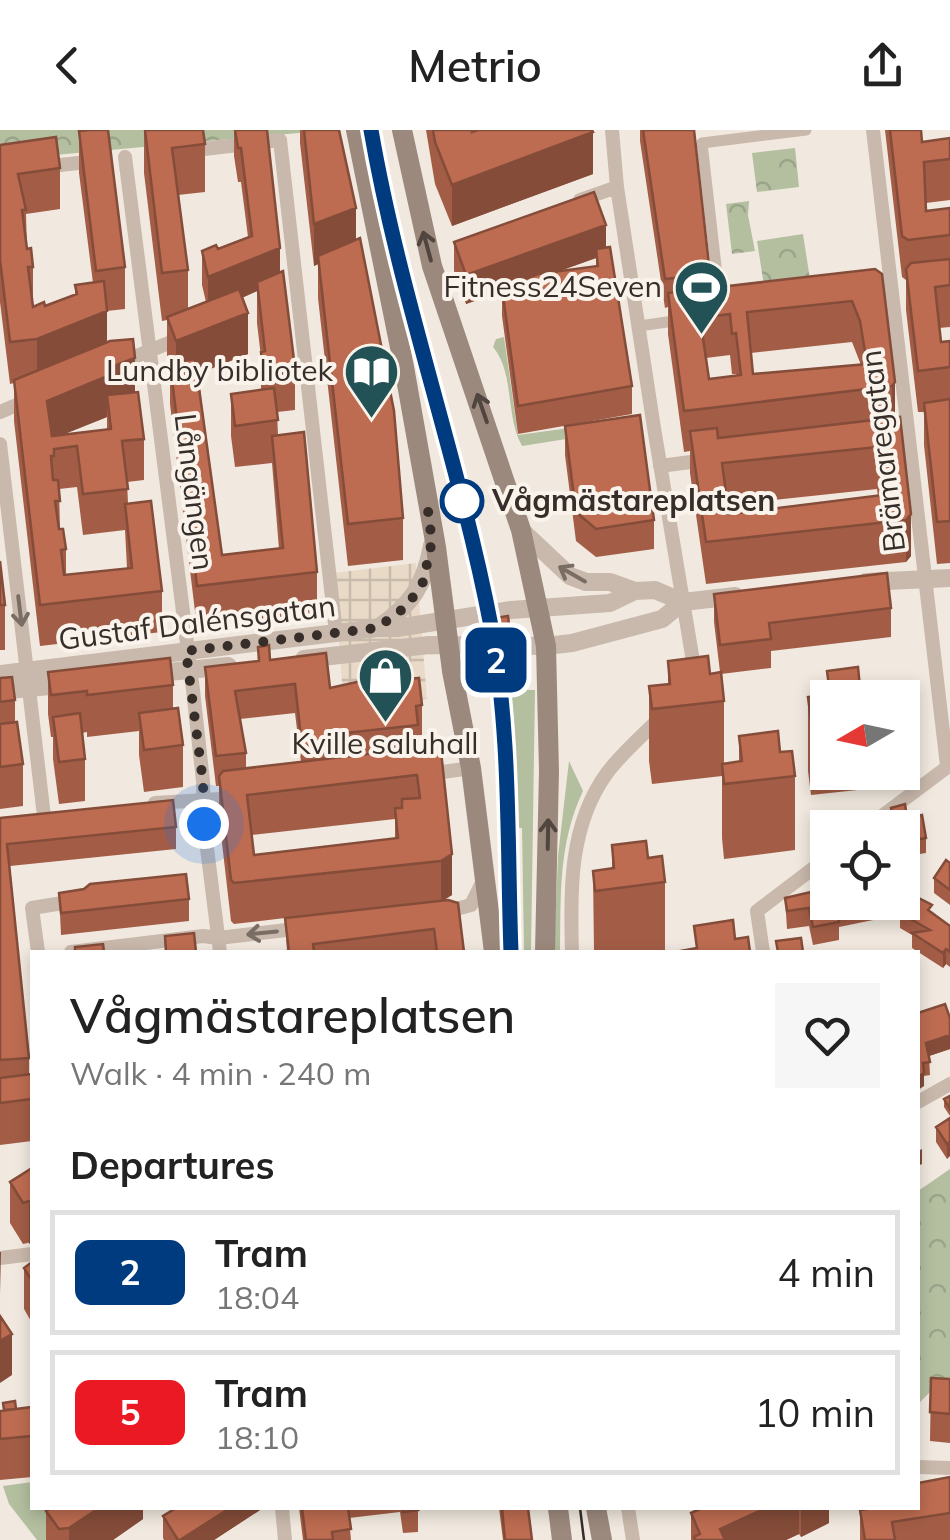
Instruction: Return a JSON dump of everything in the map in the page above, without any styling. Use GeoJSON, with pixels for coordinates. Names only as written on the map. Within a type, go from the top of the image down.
{"type":"FeatureCollection","features":[{"type":"Feature","properties":{"kind":"main road"},"geometry":{"type":"LineString","coordinates":[[356,130],[404,367],[471,768],[494,950]]}},
{"type":"Feature","properties":{"kind":"main road"},"geometry":{"type":"LineString","coordinates":[[402,130],[432,266],[521,530],[540,608],[546,646],[549,772],[545,950]]}},
{"type":"Feature","properties":{"kind":"main road"},"geometry":{"type":"LineString","coordinates":[[558,1510],[562,1540]]}},
{"type":"Feature","properties":{"kind":"main road"},"geometry":{"type":"LineString","coordinates":[[596,1510],[602,1540]]}},
{"type":"Feature","properties":{"kind":"street"},"geometry":{"type":"LineString","coordinates":[[612,130],[660,466],[695,670],[694,679],[682,692]]}},
{"type":"Feature","properties":{"kind":"street"},"geometry":{"type":"LineString","coordinates":[[721,315],[702,143],[806,130]]}},
{"type":"Feature","properties":{"kind":"street","name":"Brämaregatan"},"geometry":{"type":"LineString","coordinates":[[873,130],[916,435],[926,578],[948,766]]}},
{"type":"Feature","properties":{"kind":"street"},"geometry":{"type":"LineString","coordinates":[[180,152],[280,140],[336,633]]}},
{"type":"Feature","properties":{"kind":"street"},"geometry":{"type":"LineString","coordinates":[[34,168],[143,156]]}},
{"type":"Feature","properties":{"kind":"street","name":"Långängen"},"geometry":{"type":"LineString","coordinates":[[125,158],[188,660],[219,945]]}},
{"type":"Feature","properties":{"kind":"street"},"geometry":{"type":"LineString","coordinates":[[561,207],[617,186]]}},
{"type":"Feature","properties":{"kind":"street"},"geometry":{"type":"LineString","coordinates":[[280,297],[297,290]]}},
{"type":"Feature","properties":{"kind":"street"},"geometry":{"type":"LineString","coordinates":[[874,296],[912,292]]}},
{"type":"Feature","properties":{"kind":"street"},"geometry":{"type":"LineString","coordinates":[[639,326],[688,319]]}},
{"type":"Feature","properties":{"kind":"street"},"geometry":{"type":"LineString","coordinates":[[99,372],[195,333]]}},
{"type":"Feature","properties":{"kind":"street"},"geometry":{"type":"LineString","coordinates":[[0,412],[50,392]]}},
{"type":"Feature","properties":{"kind":"street"},"geometry":{"type":"LineString","coordinates":[[890,438],[916,435]]}},
{"type":"Feature","properties":{"kind":"street"},"geometry":{"type":"LineString","coordinates":[[0,444],[28,680],[38,817],[63,814]]}},
{"type":"Feature","properties":{"kind":"street"},"geometry":{"type":"LineString","coordinates":[[660,466],[718,459]]}},
{"type":"Feature","properties":{"kind":"street","name":"Gustaf Dalénsgatan"},"geometry":{"type":"LineString","coordinates":[[521,530],[570,576],[586,582],[610,582],[636,591]]}},
{"type":"Feature","properties":{"kind":"street"},"geometry":{"type":"LineString","coordinates":[[377,628],[400,612],[416,594],[429,563],[432,541]]}},
{"type":"Feature","properties":{"kind":"street"},"geometry":{"type":"LineString","coordinates":[[854,584],[950,578]]}},
{"type":"Feature","properties":{"kind":"street","name":"Gustaf Dalénsgatan"},"geometry":{"type":"LineString","coordinates":[[0,691],[28,680],[188,660],[336,633],[610,603],[636,591],[654,590],[683,602],[662,619],[572,643],[448,645],[286,660]]}},
{"type":"Feature","properties":{"kind":"street"},"geometry":{"type":"LineString","coordinates":[[683,602],[757,594]]}},
{"type":"Feature","properties":{"kind":"street","name":"Gustaf Dalénsgatan"},"geometry":{"type":"LineString","coordinates":[[188,660],[249,664]]}},
{"type":"Feature","properties":{"kind":"street","name":"Gustaf Dalénsgatan"},"geometry":{"type":"LineString","coordinates":[[0,674],[28,680]]}},
{"type":"Feature","properties":{"kind":"street"},"geometry":{"type":"LineString","coordinates":[[572,950],[573,860],[594,794],[608,771],[672,704]]}},
{"type":"Feature","properties":{"kind":"street"},"geometry":{"type":"LineString","coordinates":[[890,810],[948,766]]}},
{"type":"Feature","properties":{"kind":"street"},"geometry":{"type":"LineString","coordinates":[[409,777],[471,768]]}},
{"type":"Feature","properties":{"kind":"street"},"geometry":{"type":"LineString","coordinates":[[139,805],[252,797]]}},
{"type":"Feature","properties":{"kind":"street"},"geometry":{"type":"LineString","coordinates":[[763,950],[758,911],[810,872]]}},
{"type":"Feature","properties":{"kind":"street"},"geometry":{"type":"LineString","coordinates":[[425,914],[471,905],[486,877]]}},
{"type":"Feature","properties":{"kind":"street"},"geometry":{"type":"LineString","coordinates":[[38,950],[32,908],[82,900]]}},
{"type":"Feature","properties":{"kind":"street"},"geometry":{"type":"LineString","coordinates":[[88,950],[203,936],[219,945],[315,927]]}},
{"type":"Feature","properties":{"kind":"street"},"geometry":{"type":"LineString","coordinates":[[920,1101],[950,1084]]}},
{"type":"Feature","properties":{"kind":"street"},"geometry":{"type":"LineString","coordinates":[[0,1258],[30,1254]]}},
{"type":"Feature","properties":{"kind":"street"},"geometry":{"type":"LineString","coordinates":[[920,1466],[950,1468]]}},
{"type":"Feature","properties":{"kind":"street"},"geometry":{"type":"LineString","coordinates":[[282,1510],[286,1540]]}},
{"type":"Feature","properties":{"kind":"street"},"geometry":{"type":"LineString","coordinates":[[628,1510],[632,1540]]}},
{"type":"Feature","properties":{"kind":"green space"},"geometry":{"type":"Polygon","coordinates":[[[0,130],[332,130],[0,160],[0,130]]]}},
{"type":"Feature","properties":{"kind":"green space"},"geometry":{"type":"Polygon","coordinates":[[[795,148],[799,187],[757,192],[752,153],[795,148]]]}},
{"type":"Feature","properties":{"kind":"green space"},"geometry":{"type":"Polygon","coordinates":[[[749,201],[755,251],[732,254],[726,204],[749,201]]]}},
{"type":"Feature","properties":{"kind":"green space"},"geometry":{"type":"Polygon","coordinates":[[[803,234],[810,279],[764,286],[757,241],[803,234]]]}},
{"type":"Feature","properties":{"kind":"green space"},"geometry":{"type":"Polygon","coordinates":[[[504,337],[518,435],[577,427],[579,437],[522,446],[513,422],[504,369],[493,347],[496,339],[504,337]]]}},
{"type":"Feature","properties":{"kind":"green space"},"geometry":{"type":"Polygon","coordinates":[[[535,690],[531,950],[524,950],[522,828],[500,826],[492,694],[535,690]]]}},
{"type":"Feature","properties":{"kind":"green space"},"geometry":{"type":"Polygon","coordinates":[[[569,761],[583,791],[565,850],[560,950],[554,950],[558,856],[569,761]]]}},
{"type":"Feature","properties":{"kind":"green space"},"geometry":{"type":"Polygon","coordinates":[[[950,1169],[950,1381],[938,1384],[920,1402],[920,1190],[950,1169]]]}},
{"type":"Feature","properties":{"kind":"green space"},"geometry":{"type":"Polygon","coordinates":[[[30,1482],[30,1510],[92,1510],[45,1540],[37,1540],[9,1504],[3,1486],[30,1482]]]}},
{"type":"Feature","properties":{"kind":"shaded area","name":"Vågmästareplatsen"},"geometry":{"type":"Polygon","coordinates":[[[416,563],[427,699],[344,709],[334,573],[416,563]]]}},
{"type":"Feature","properties":{"kind":"building"},"geometry":{"type":"Polygon","coordinates":[[[108,130],[125,267],[96,271],[79,131],[108,130]]]}},
{"type":"Feature","properties":{"kind":"building"},"geometry":{"type":"Polygon","coordinates":[[[145,130],[203,130],[205,144],[172,148],[188,270],[162,273],[145,130]]]}},
{"type":"Feature","properties":{"kind":"building"},"geometry":{"type":"Polygon","coordinates":[[[235,130],[267,130],[280,248],[208,277],[202,251],[252,236],[241,148],[235,130]]]}},
{"type":"Feature","properties":{"kind":"building"},"geometry":{"type":"Polygon","coordinates":[[[304,130],[339,130],[356,208],[314,224],[304,130]]]}},
{"type":"Feature","properties":{"kind":"building"},"geometry":{"type":"Polygon","coordinates":[[[433,130],[592,130],[593,132],[452,185],[433,130]]]}},
{"type":"Feature","properties":{"kind":"building"},"geometry":{"type":"Polygon","coordinates":[[[643,130],[694,130],[710,274],[665,279],[643,130]]]}},
{"type":"Feature","properties":{"kind":"building"},"geometry":{"type":"Polygon","coordinates":[[[890,130],[921,130],[922,142],[950,138],[950,159],[924,162],[926,211],[950,208],[950,235],[908,240],[902,236],[890,130]]]}},
{"type":"Feature","properties":{"kind":"building"},"geometry":{"type":"Polygon","coordinates":[[[56,137],[60,168],[18,174],[26,210],[22,210],[27,249],[31,248],[33,267],[28,267],[33,307],[77,294],[75,285],[104,281],[107,311],[37,339],[10,342],[0,260],[0,145],[56,137]]]}},
{"type":"Feature","properties":{"kind":"building"},"geometry":{"type":"Polygon","coordinates":[[[594,192],[606,225],[466,275],[454,242],[594,192]]]}},
{"type":"Feature","properties":{"kind":"building"},"geometry":{"type":"Polygon","coordinates":[[[360,238],[394,411],[403,518],[348,524],[318,256],[360,238]]]}},
{"type":"Feature","properties":{"kind":"building"},"geometry":{"type":"Polygon","coordinates":[[[610,247],[632,386],[518,406],[502,288],[538,274],[598,266],[596,249],[610,247]]]}},
{"type":"Feature","properties":{"kind":"building"},"geometry":{"type":"Polygon","coordinates":[[[950,259],[950,285],[935,287],[941,342],[950,341],[950,367],[918,371],[906,269],[911,263],[950,259]]]}},
{"type":"Feature","properties":{"kind":"building"},"geometry":{"type":"Polygon","coordinates":[[[875,269],[882,274],[895,382],[892,386],[684,411],[668,293],[875,269]],[[852,301],[747,312],[753,374],[867,364],[860,321],[852,301]],[[730,314],[700,318],[709,379],[741,375],[730,314]]]}},
{"type":"Feature","properties":{"kind":"building"},"geometry":{"type":"Polygon","coordinates":[[[283,271],[295,368],[263,372],[261,352],[265,351],[257,282],[283,271]]]}},
{"type":"Feature","properties":{"kind":"building"},"geometry":{"type":"Polygon","coordinates":[[[239,289],[248,313],[176,341],[167,317],[239,289]]]}},
{"type":"Feature","properties":{"kind":"building"},"geometry":{"type":"Polygon","coordinates":[[[133,339],[135,358],[108,368],[110,375],[47,401],[52,436],[111,429],[107,395],[138,392],[144,439],[122,441],[128,489],[83,494],[77,446],[54,449],[53,480],[58,480],[60,501],[55,501],[66,549],[61,550],[64,575],[132,568],[125,504],[151,501],[162,591],[40,605],[14,380],[110,341],[133,339]]]}},
{"type":"Feature","properties":{"kind":"building"},"geometry":{"type":"Polygon","coordinates":[[[195,359],[222,555],[283,548],[272,436],[304,432],[317,572],[197,586],[170,363],[195,359]]]}},
{"type":"Feature","properties":{"kind":"building"},"geometry":{"type":"Polygon","coordinates":[[[274,388],[278,420],[235,426],[231,394],[274,388]]]}},
{"type":"Feature","properties":{"kind":"building"},"geometry":{"type":"Polygon","coordinates":[[[950,399],[950,521],[937,522],[924,403],[950,399]]]}},
{"type":"Feature","properties":{"kind":"building"},"geometry":{"type":"Polygon","coordinates":[[[640,415],[654,520],[596,529],[576,512],[565,426],[640,415]]]}},
{"type":"Feature","properties":{"kind":"building"},"geometry":{"type":"Polygon","coordinates":[[[900,417],[911,514],[906,520],[706,542],[690,431],[717,428],[718,438],[900,417]],[[877,447],[722,463],[729,514],[883,495],[877,447]]]}},
{"type":"Feature","properties":{"kind":"building"},"geometry":{"type":"Polygon","coordinates":[[[0,561],[5,605],[0,605],[0,561]]]}},
{"type":"Feature","properties":{"kind":"building"},"geometry":{"type":"Polygon","coordinates":[[[887,573],[891,608],[769,623],[771,639],[720,645],[714,594],[887,573]]]}},
{"type":"Feature","properties":{"kind":"building"},"geometry":{"type":"Polygon","coordinates":[[[508,616],[509,624],[484,626],[483,620],[508,616]]]}},
{"type":"Feature","properties":{"kind":"building"},"geometry":{"type":"Polygon","coordinates":[[[269,645],[270,660],[326,653],[330,688],[391,675],[391,681],[419,678],[422,705],[416,706],[418,725],[336,734],[337,743],[302,746],[295,684],[235,691],[246,753],[216,756],[205,667],[259,661],[258,647],[269,645]]]}},
{"type":"Feature","properties":{"kind":"building"},"geometry":{"type":"Polygon","coordinates":[[[708,656],[710,674],[721,672],[724,701],[652,709],[649,686],[670,684],[668,661],[708,656]]]}},
{"type":"Feature","properties":{"kind":"building"},"geometry":{"type":"Polygon","coordinates":[[[170,658],[173,685],[51,695],[48,672],[170,658]]]}},
{"type":"Feature","properties":{"kind":"building"},"geometry":{"type":"Polygon","coordinates":[[[858,667],[859,680],[828,680],[827,671],[858,667]]]}},
{"type":"Feature","properties":{"kind":"building"},"geometry":{"type":"Polygon","coordinates":[[[12,677],[15,700],[0,702],[0,678],[12,677]]]}},
{"type":"Feature","properties":{"kind":"building"},"geometry":{"type":"Polygon","coordinates":[[[178,708],[183,745],[144,750],[139,713],[178,708]]]}},
{"type":"Feature","properties":{"kind":"building"},"geometry":{"type":"Polygon","coordinates":[[[80,713],[85,759],[59,762],[53,717],[80,713]]]}},
{"type":"Feature","properties":{"kind":"building"},"geometry":{"type":"Polygon","coordinates":[[[17,722],[23,764],[0,767],[0,724],[17,722]]]}},
{"type":"Feature","properties":{"kind":"building"},"geometry":{"type":"Polygon","coordinates":[[[778,731],[780,752],[792,751],[795,776],[724,784],[722,764],[742,761],[739,736],[778,731]]]}},
{"type":"Feature","properties":{"kind":"building"},"geometry":{"type":"Polygon","coordinates":[[[436,746],[441,751],[452,854],[441,861],[234,883],[219,776],[223,771],[436,746]],[[417,775],[247,795],[254,855],[398,838],[395,808],[402,808],[402,799],[420,798],[417,775]]]}},
{"type":"Feature","properties":{"kind":"building"},"geometry":{"type":"Polygon","coordinates":[[[173,800],[176,827],[7,844],[29,1058],[0,1060],[0,818],[173,800]]]}},
{"type":"Feature","properties":{"kind":"building"},"geometry":{"type":"Polygon","coordinates":[[[920,815],[922,815],[926,838],[920,839],[920,815]]]}},
{"type":"Feature","properties":{"kind":"building"},"geometry":{"type":"Polygon","coordinates":[[[646,841],[648,858],[662,856],[665,882],[595,891],[593,871],[614,868],[612,845],[646,841]]]}},
{"type":"Feature","properties":{"kind":"building"},"geometry":{"type":"Polygon","coordinates":[[[946,860],[950,863],[950,890],[934,878],[946,860]]]}},
{"type":"Feature","properties":{"kind":"building"},"geometry":{"type":"Polygon","coordinates":[[[186,874],[189,899],[61,913],[59,893],[84,889],[90,884],[186,874]]]}},
{"type":"Feature","properties":{"kind":"building"},"geometry":{"type":"Polygon","coordinates":[[[810,892],[810,913],[809,908],[787,911],[785,898],[810,892]]]}},
{"type":"Feature","properties":{"kind":"building"},"geometry":{"type":"Polygon","coordinates":[[[920,899],[932,905],[928,910],[950,926],[950,952],[946,949],[943,953],[912,933],[930,930],[912,920],[920,920],[920,899]]]}},
{"type":"Feature","properties":{"kind":"building"},"geometry":{"type":"Polygon","coordinates":[[[448,900],[458,903],[464,950],[437,950],[434,929],[313,944],[314,950],[289,950],[285,918],[448,900]]]}},
{"type":"Feature","properties":{"kind":"building"},"geometry":{"type":"Polygon","coordinates":[[[733,920],[735,939],[748,937],[750,950],[686,950],[697,948],[694,926],[733,920]]]}},
{"type":"Feature","properties":{"kind":"building"},"geometry":{"type":"Polygon","coordinates":[[[812,920],[839,920],[839,922],[813,927],[812,920]]]}},
{"type":"Feature","properties":{"kind":"building"},"geometry":{"type":"Polygon","coordinates":[[[194,933],[196,950],[166,950],[165,936],[194,933]]]}},
{"type":"Feature","properties":{"kind":"building"},"geometry":{"type":"Polygon","coordinates":[[[801,938],[803,950],[778,950],[776,941],[801,938]]]}},
{"type":"Feature","properties":{"kind":"building"},"geometry":{"type":"Polygon","coordinates":[[[103,944],[104,950],[75,950],[103,944]]]}},
{"type":"Feature","properties":{"kind":"building"},"geometry":{"type":"Polygon","coordinates":[[[945,1004],[950,1035],[926,1043],[930,1062],[923,1063],[924,1073],[920,1076],[920,1012],[945,1004]]]}},
{"type":"Feature","properties":{"kind":"building"},"geometry":{"type":"Polygon","coordinates":[[[30,1074],[30,1099],[0,1103],[0,1078],[30,1074]]]}},
{"type":"Feature","properties":{"kind":"building"},"geometry":{"type":"Polygon","coordinates":[[[950,1118],[950,1142],[947,1144],[936,1127],[950,1118]]]}},
{"type":"Feature","properties":{"kind":"building"},"geometry":{"type":"Polygon","coordinates":[[[30,1169],[30,1201],[23,1203],[10,1182],[30,1169]]]}},
{"type":"Feature","properties":{"kind":"building"},"geometry":{"type":"Polygon","coordinates":[[[0,1316],[12,1334],[0,1341],[0,1316]]]}},
{"type":"Feature","properties":{"kind":"building"},"geometry":{"type":"Polygon","coordinates":[[[931,1378],[950,1379],[950,1414],[930,1412],[931,1378]]]}},
{"type":"Feature","properties":{"kind":"building"},"geometry":{"type":"Polygon","coordinates":[[[15,1401],[16,1409],[4,1410],[3,1403],[15,1401]]]}},
{"type":"Feature","properties":{"kind":"building"},"geometry":{"type":"Polygon","coordinates":[[[30,1407],[30,1436],[0,1439],[0,1411],[30,1407]]]}},
{"type":"Feature","properties":{"kind":"building"},"geometry":{"type":"Polygon","coordinates":[[[950,1477],[950,1513],[892,1522],[895,1540],[865,1540],[860,1510],[920,1510],[920,1483],[950,1477]]]}},
{"type":"Feature","properties":{"kind":"building"},"geometry":{"type":"Polygon","coordinates":[[[96,1510],[69,1528],[59,1529],[46,1511],[96,1510]]]}},
{"type":"Feature","properties":{"kind":"building"},"geometry":{"type":"Polygon","coordinates":[[[173,1510],[227,1510],[180,1540],[163,1516],[173,1510]]]}},
{"type":"Feature","properties":{"kind":"building"},"geometry":{"type":"Polygon","coordinates":[[[302,1510],[348,1510],[351,1529],[332,1532],[333,1540],[306,1540],[302,1510]]]}},
{"type":"Feature","properties":{"kind":"building"},"geometry":{"type":"Polygon","coordinates":[[[502,1510],[528,1510],[532,1540],[505,1540],[502,1510]]]}},
{"type":"Feature","properties":{"kind":"building"},"geometry":{"type":"Polygon","coordinates":[[[762,1510],[720,1529],[725,1540],[695,1540],[700,1534],[691,1513],[762,1510]]]}},
{"type":"Feature","properties":{"kind":"tram line"},"geometry":{"type":"LineString","coordinates":[[371,130],[397,255],[463,502],[491,626],[505,748],[512,950]]}},
{"type":"Feature","properties":{"kind":"tram line","name":"2"},"geometry":{"type":"LineString","coordinates":[[371,130],[392,240],[478,559],[492,630],[506,770],[511,950]]}},
{"type":"Feature","properties":{"kind":"tram line"},"geometry":{"type":"LineString","coordinates":[[580,1510],[584,1540]]}},
{"type":"Feature","properties":{"kind":"place","name":"Fitness24Seven"},"geometry":{"type":"Point","coordinates":[701,336]}},
{"type":"Feature","properties":{"kind":"place","name":"Lundby bibliotek"},"geometry":{"type":"Point","coordinates":[372,420]}},
{"type":"Feature","properties":{"kind":"place","name":"Vågmästareplatsen"},"geometry":{"type":"Point","coordinates":[462,501]}},
{"type":"Feature","properties":{"kind":"place","name":"Kville saluhall"},"geometry":{"type":"Point","coordinates":[385,725]}},
{"type":"Feature","properties":{"kind":"route"},"geometry":{"type":"LineString","coordinates":[[204,824],[203,782],[186,651],[377,628],[407,606],[423,582],[432,541],[428,512],[462,501]]}}]}
